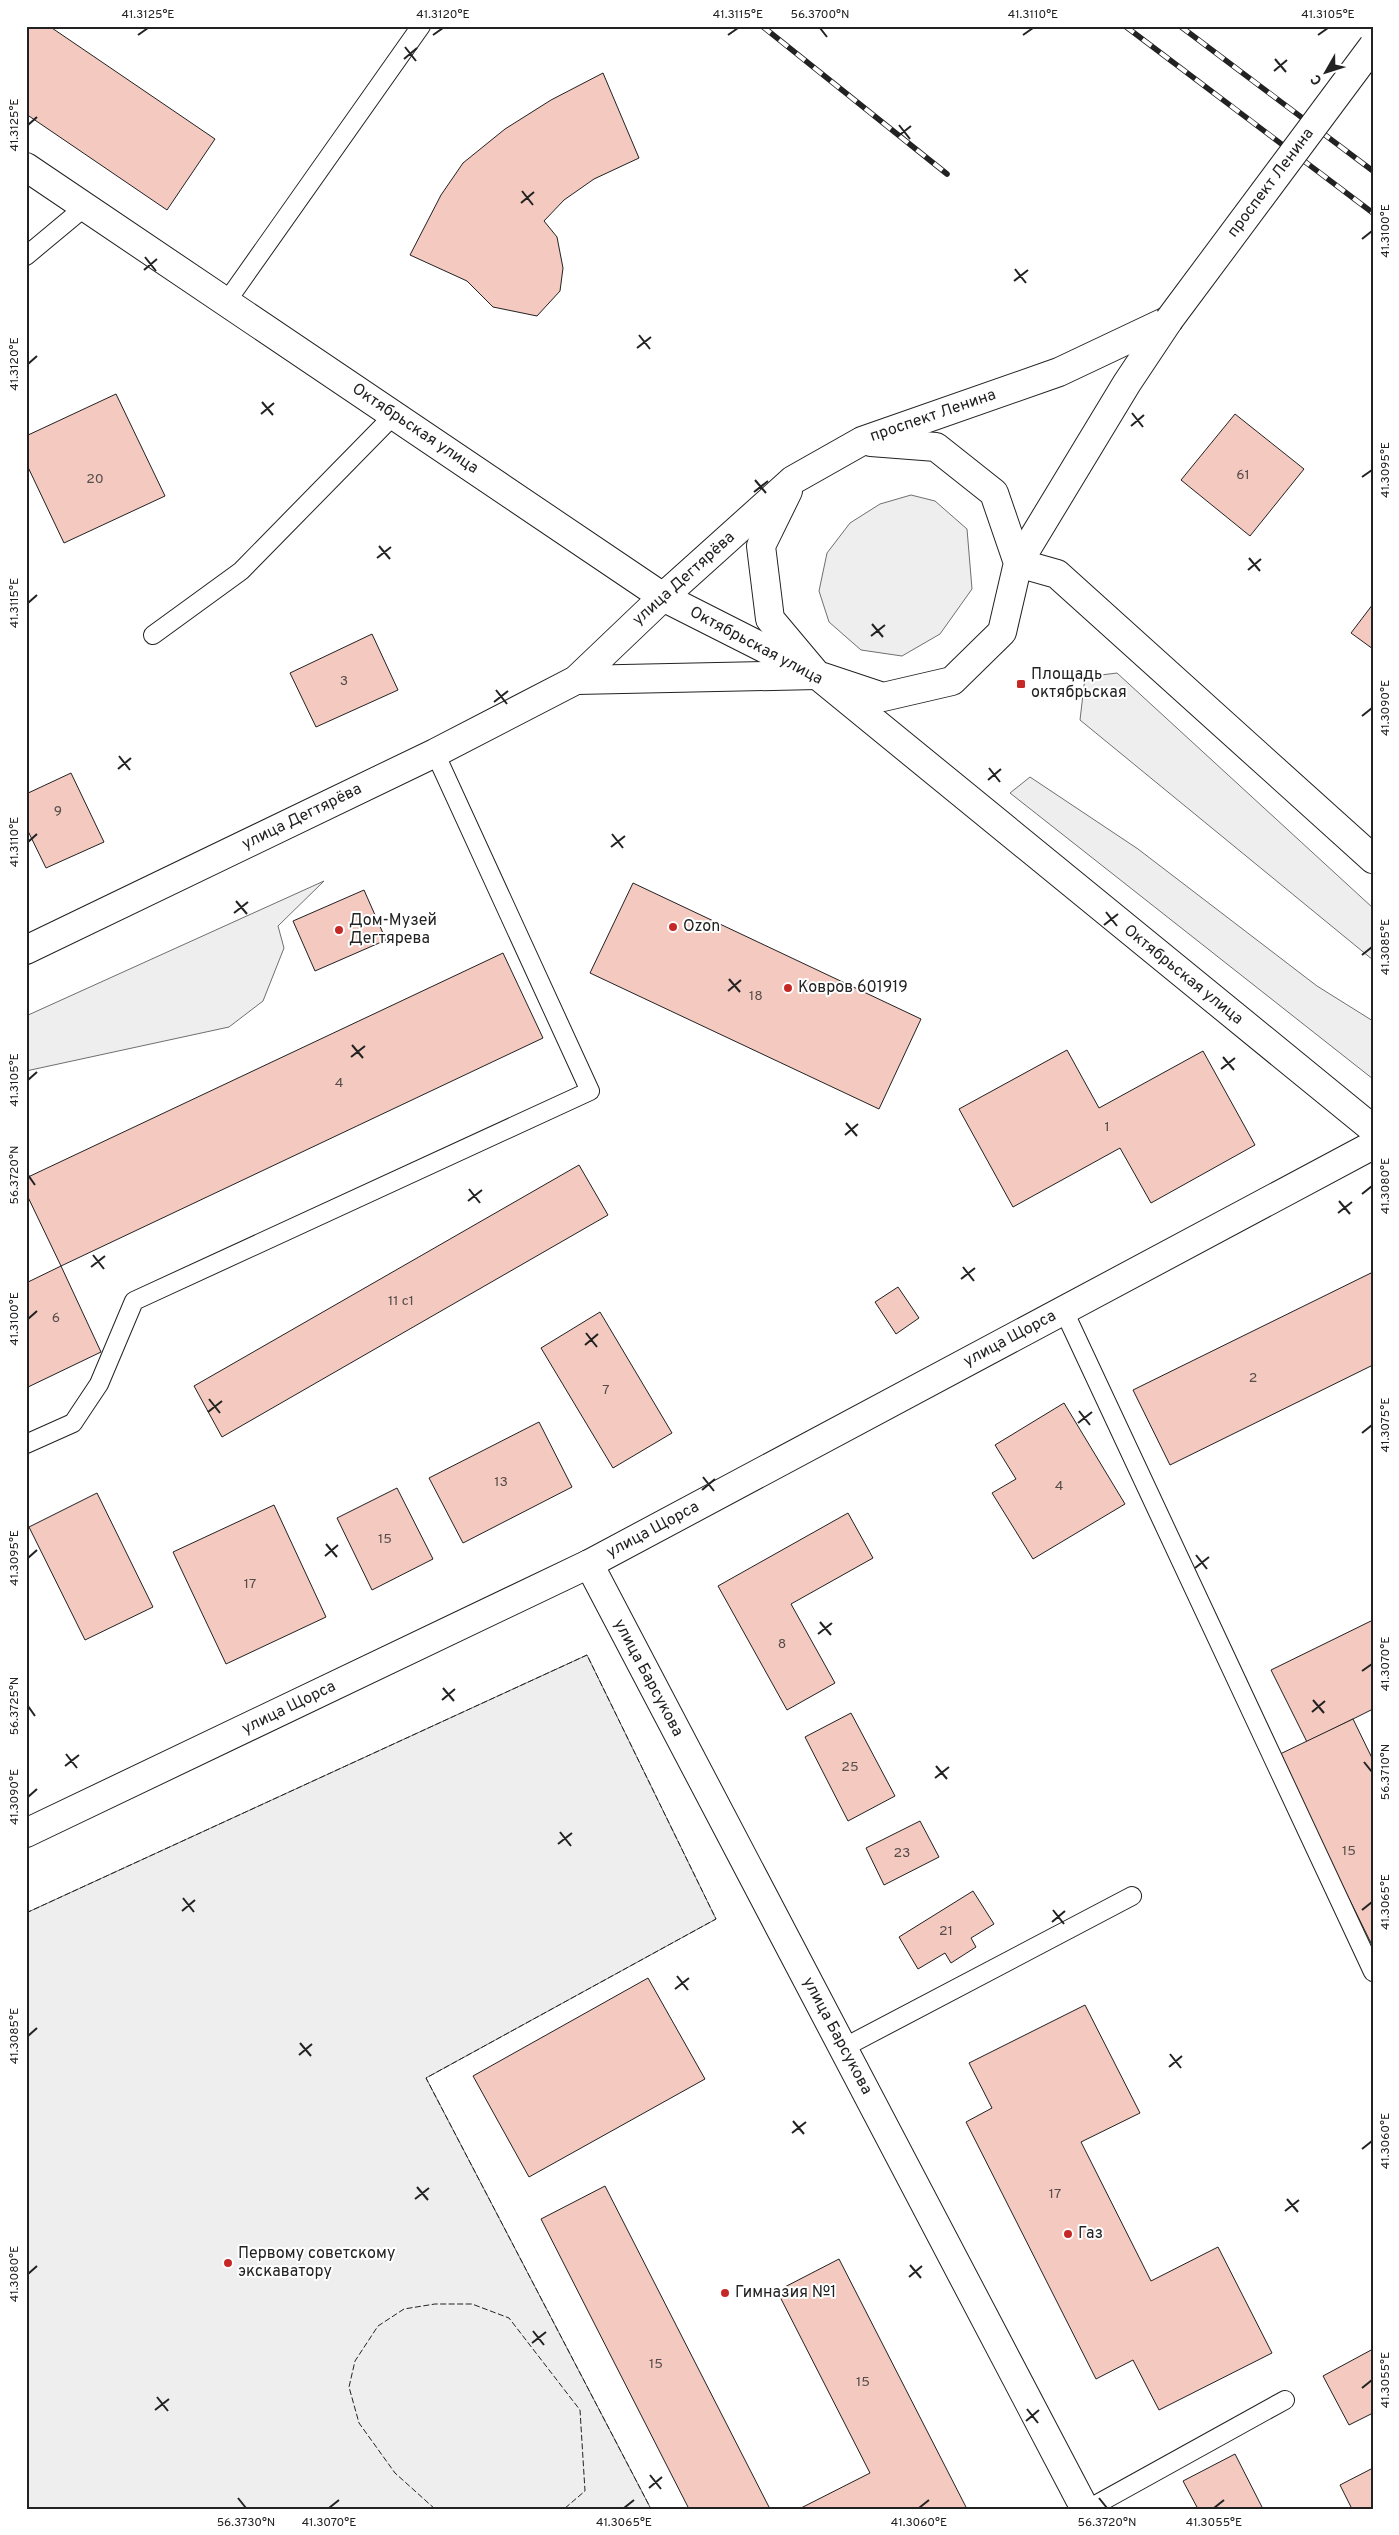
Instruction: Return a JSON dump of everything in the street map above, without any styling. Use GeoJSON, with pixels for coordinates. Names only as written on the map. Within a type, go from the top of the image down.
{"type":"FeatureCollection","features":[{"type":"Feature","properties":{"kind":"street","name":"проспект Ленина"},"geometry":{"type":"LineString","coordinates":[[1018,563],[1127,383],[1169,320],[1373,46]]}},
{"type":"Feature","properties":{"kind":"street","name":"Октябрьская улица"},"geometry":{"type":"LineString","coordinates":[[26,167],[662,597],[817,675],[1373,1129]]}},
{"type":"Feature","properties":{"kind":"street","name":"проспект Ленина"},"geometry":{"type":"LineString","coordinates":[[793,480],[862,441],[1059,372],[1169,320]]}},
{"type":"Feature","properties":{"kind":"street"},"geometry":{"type":"LineString","coordinates":[[793,480],[761,546],[770,619],[817,675],[883,697],[952,681],[1002,632],[1018,563],[994,493],[936,447],[862,441]]}},
{"type":"Feature","properties":{"kind":"street","name":"улица Дегтярёва"},"geometry":{"type":"LineString","coordinates":[[26,950],[435,753],[576,680],[662,597],[793,480]]}},
{"type":"Feature","properties":{"kind":"street"},"geometry":{"type":"LineString","coordinates":[[1018,563],[1057,574],[1373,859]]}},
{"type":"Feature","properties":{"kind":"street","name":"улица Дегтярёва"},"geometry":{"type":"LineString","coordinates":[[576,680],[817,675]]}},
{"type":"Feature","properties":{"kind":"street","name":"улица Щорса"},"geometry":{"type":"LineString","coordinates":[[26,1834],[589,1564],[1373,1145]]}},
{"type":"Feature","properties":{"kind":"street","name":"улица Барсукова"},"geometry":{"type":"LineString","coordinates":[[589,1564],[1087,2509]]}},
{"type":"Feature","properties":{"kind":"lane"},"geometry":{"type":"LineString","coordinates":[[227,302],[421,26]]}},
{"type":"Feature","properties":{"kind":"lane"},"geometry":{"type":"LineString","coordinates":[[26,256],[86,206]]}},
{"type":"Feature","properties":{"kind":"lane"},"geometry":{"type":"LineString","coordinates":[[154,635],[241,571],[394,414]]}},
{"type":"Feature","properties":{"kind":"lane"},"geometry":{"type":"LineString","coordinates":[[26,1444],[73,1422],[99,1384],[134,1300],[590,1091],[435,753]]}},
{"type":"Feature","properties":{"kind":"lane"},"geometry":{"type":"LineString","coordinates":[[1064,1311],[1373,1972]]}},
{"type":"Feature","properties":{"kind":"lane"},"geometry":{"type":"LineString","coordinates":[[843,2048],[1132,1896]]}},
{"type":"Feature","properties":{"kind":"lane"},"geometry":{"type":"LineString","coordinates":[[1087,2509],[1285,2400]]}},
{"type":"Feature","properties":{"kind":"shaded area"},"geometry":{"type":"Polygon","coordinates":[[[911,495],[935,501],[967,529],[972,589],[940,634],[902,656],[861,650],[829,622],[819,591],[827,553],[850,523],[880,504],[911,495]]]}},
{"type":"Feature","properties":{"kind":"shaded area"},"geometry":{"type":"Polygon","coordinates":[[[1117,673],[1373,908],[1373,960],[1080,720],[1085,677],[1117,673]]]}},
{"type":"Feature","properties":{"kind":"shaded area"},"geometry":{"type":"Polygon","coordinates":[[[1030,777],[1138,849],[1317,986],[1373,1021],[1373,1079],[1010,793],[1030,777]]]}},
{"type":"Feature","properties":{"kind":"shaded area"},"geometry":{"type":"Polygon","coordinates":[[[324,881],[278,926],[284,948],[263,1001],[229,1027],[26,1071],[26,1016],[324,881]]]}},
{"type":"Feature","properties":{"kind":"shaded area"},"geometry":{"type":"Polygon","coordinates":[[[587,1655],[716,1919],[426,2078],[651,2509],[26,2509],[26,1913],[587,1655]]]}},
{"type":"Feature","properties":{"kind":"building"},"geometry":{"type":"Polygon","coordinates":[[[26,26],[49,26],[215,139],[167,210],[26,114],[26,26]]]}},
{"type":"Feature","properties":{"kind":"building"},"geometry":{"type":"Polygon","coordinates":[[[603,73],[639,158],[594,179],[564,200],[544,221],[557,237],[563,268],[560,291],[537,316],[493,307],[467,281],[410,255],[441,195],[463,163],[505,129],[551,100],[603,73]]]}},
{"type":"Feature","properties":{"kind":"building"},"geometry":{"type":"Polygon","coordinates":[[[116,394],[165,496],[64,543],[26,463],[26,436],[116,394]]]}},
{"type":"Feature","properties":{"kind":"building"},"geometry":{"type":"Polygon","coordinates":[[[1235,414],[1304,469],[1250,536],[1181,480],[1235,414]]]}},
{"type":"Feature","properties":{"kind":"building"},"geometry":{"type":"Polygon","coordinates":[[[1373,604],[1373,649],[1351,633],[1373,604]]]}},
{"type":"Feature","properties":{"kind":"building"},"geometry":{"type":"Polygon","coordinates":[[[372,634],[398,690],[316,727],[290,673],[372,634]]]}},
{"type":"Feature","properties":{"kind":"building"},"geometry":{"type":"Polygon","coordinates":[[[71,773],[104,842],[46,868],[26,827],[26,794],[71,773]]]}},
{"type":"Feature","properties":{"kind":"building"},"geometry":{"type":"Polygon","coordinates":[[[633,883],[921,1019],[879,1109],[590,973],[633,883]]]}},
{"type":"Feature","properties":{"kind":"building","name":"Дом-Музей Дегтярева"},"geometry":{"type":"Polygon","coordinates":[[[364,890],[386,940],[315,971],[293,921],[364,890]]]}},
{"type":"Feature","properties":{"kind":"building"},"geometry":{"type":"Polygon","coordinates":[[[503,953],[543,1038],[61,1266],[26,1193],[26,1178],[503,953]]]}},
{"type":"Feature","properties":{"kind":"building"},"geometry":{"type":"Polygon","coordinates":[[[1067,1050],[1099,1108],[1203,1051],[1255,1145],[1151,1203],[1120,1148],[1013,1207],[959,1109],[1067,1050]]]}},
{"type":"Feature","properties":{"kind":"building"},"geometry":{"type":"Polygon","coordinates":[[[579,1165],[608,1215],[222,1437],[194,1386],[579,1165]]]}},
{"type":"Feature","properties":{"kind":"building"},"geometry":{"type":"Polygon","coordinates":[[[61,1266],[101,1352],[26,1388],[26,1283],[61,1266]]]}},
{"type":"Feature","properties":{"kind":"building"},"geometry":{"type":"Polygon","coordinates":[[[1373,1272],[1373,1365],[1170,1465],[1133,1390],[1373,1272]]]}},
{"type":"Feature","properties":{"kind":"building"},"geometry":{"type":"Polygon","coordinates":[[[898,1287],[919,1318],[896,1334],[875,1302],[898,1287]]]}},
{"type":"Feature","properties":{"kind":"building"},"geometry":{"type":"Polygon","coordinates":[[[600,1312],[672,1433],[613,1468],[541,1348],[600,1312]]]}},
{"type":"Feature","properties":{"kind":"building"},"geometry":{"type":"Polygon","coordinates":[[[1064,1403],[1125,1504],[1033,1559],[992,1493],[1016,1479],[995,1445],[1064,1403]]]}},
{"type":"Feature","properties":{"kind":"building"},"geometry":{"type":"Polygon","coordinates":[[[539,1422],[572,1487],[463,1543],[429,1478],[539,1422]]]}},
{"type":"Feature","properties":{"kind":"building"},"geometry":{"type":"Polygon","coordinates":[[[397,1488],[433,1559],[372,1590],[337,1518],[397,1488]]]}},
{"type":"Feature","properties":{"kind":"building"},"geometry":{"type":"Polygon","coordinates":[[[97,1493],[153,1607],[85,1640],[29,1527],[97,1493]]]}},
{"type":"Feature","properties":{"kind":"building"},"geometry":{"type":"Polygon","coordinates":[[[274,1505],[326,1617],[226,1664],[173,1552],[274,1505]]]}},
{"type":"Feature","properties":{"kind":"building"},"geometry":{"type":"Polygon","coordinates":[[[848,1513],[873,1558],[791,1604],[835,1683],[787,1710],[718,1586],[848,1513]]]}},
{"type":"Feature","properties":{"kind":"building"},"geometry":{"type":"Polygon","coordinates":[[[1373,1620],[1373,1709],[1307,1742],[1271,1670],[1373,1620]]]}},
{"type":"Feature","properties":{"kind":"building"},"geometry":{"type":"Polygon","coordinates":[[[851,1713],[895,1796],[848,1821],[805,1737],[851,1713]]]}},
{"type":"Feature","properties":{"kind":"building"},"geometry":{"type":"Polygon","coordinates":[[[1353,1719],[1373,1760],[1373,1942],[1371,1943],[1278,1755],[1353,1719]]]}},
{"type":"Feature","properties":{"kind":"building"},"geometry":{"type":"Polygon","coordinates":[[[920,1821],[939,1857],[884,1885],[866,1848],[920,1821]]]}},
{"type":"Feature","properties":{"kind":"building"},"geometry":{"type":"Polygon","coordinates":[[[973,1891],[994,1924],[971,1938],[976,1947],[951,1963],[945,1953],[918,1969],[899,1937],[973,1891]]]}},
{"type":"Feature","properties":{"kind":"building"},"geometry":{"type":"Polygon","coordinates":[[[648,1978],[705,2079],[529,2177],[473,2076],[648,1978]]]}},
{"type":"Feature","properties":{"kind":"building"},"geometry":{"type":"Polygon","coordinates":[[[1085,2005],[1140,2113],[1081,2142],[1151,2281],[1218,2247],[1272,2353],[1159,2410],[1133,2360],[1096,2379],[966,2122],[992,2108],[969,2063],[1085,2005]]]}},
{"type":"Feature","properties":{"kind":"building"},"geometry":{"type":"Polygon","coordinates":[[[605,2186],[770,2509],[689,2509],[541,2219],[605,2186]]]}},
{"type":"Feature","properties":{"kind":"building"},"geometry":{"type":"Polygon","coordinates":[[[839,2259],[967,2509],[799,2509],[870,2473],[777,2291],[839,2259]]]}},
{"type":"Feature","properties":{"kind":"building"},"geometry":{"type":"Polygon","coordinates":[[[1373,2349],[1373,2413],[1349,2425],[1323,2376],[1373,2349]]]}},
{"type":"Feature","properties":{"kind":"building"},"geometry":{"type":"Polygon","coordinates":[[[1235,2454],[1263,2509],[1198,2509],[1183,2481],[1235,2454]]]}},
{"type":"Feature","properties":{"kind":"building"},"geometry":{"type":"Polygon","coordinates":[[[1373,2468],[1373,2509],[1352,2509],[1340,2485],[1373,2468]]]}},
{"type":"Feature","properties":{"kind":"railway"},"geometry":{"type":"LineString","coordinates":[[762,26],[947,174]]}},
{"type":"Feature","properties":{"kind":"railway"},"geometry":{"type":"LineString","coordinates":[[1125,26],[1373,213]]}},
{"type":"Feature","properties":{"kind":"railway"},"geometry":{"type":"LineString","coordinates":[[1180,26],[1373,171]]}},
{"type":"Feature","properties":{"kind":"fence"},"geometry":{"type":"LineString","coordinates":[[26,1913],[587,1655],[716,1919],[426,2078],[651,2509]]}},
{"type":"Feature","properties":{"kind":"fence"},"geometry":{"type":"LineString","coordinates":[[435,2509],[395,2473],[359,2423],[349,2387],[355,2361],[378,2326],[404,2309],[435,2304],[472,2304],[509,2318],[580,2410],[585,2491],[564,2509]]}},
{"type":"Feature","properties":{"kind":"place","name":"Площадь октябрьская"},"geometry":{"type":"Point","coordinates":[1021,684]}},
{"type":"Feature","properties":{"kind":"place","name":"Ozon"},"geometry":{"type":"Point","coordinates":[673,927]}},
{"type":"Feature","properties":{"kind":"place","name":"Дом-Музей Дегтярева"},"geometry":{"type":"Point","coordinates":[339,930]}},
{"type":"Feature","properties":{"kind":"place","name":"Ковров 601919"},"geometry":{"type":"Point","coordinates":[788,988]}},
{"type":"Feature","properties":{"kind":"place","name":"Газ"},"geometry":{"type":"Point","coordinates":[1068,2234]}},
{"type":"Feature","properties":{"kind":"place","name":"Первому советскому экскаватору"},"geometry":{"type":"Point","coordinates":[228,2263]}},
{"type":"Feature","properties":{"kind":"place","name":"Гимназия №1"},"geometry":{"type":"Point","coordinates":[725,2293]}}]}
